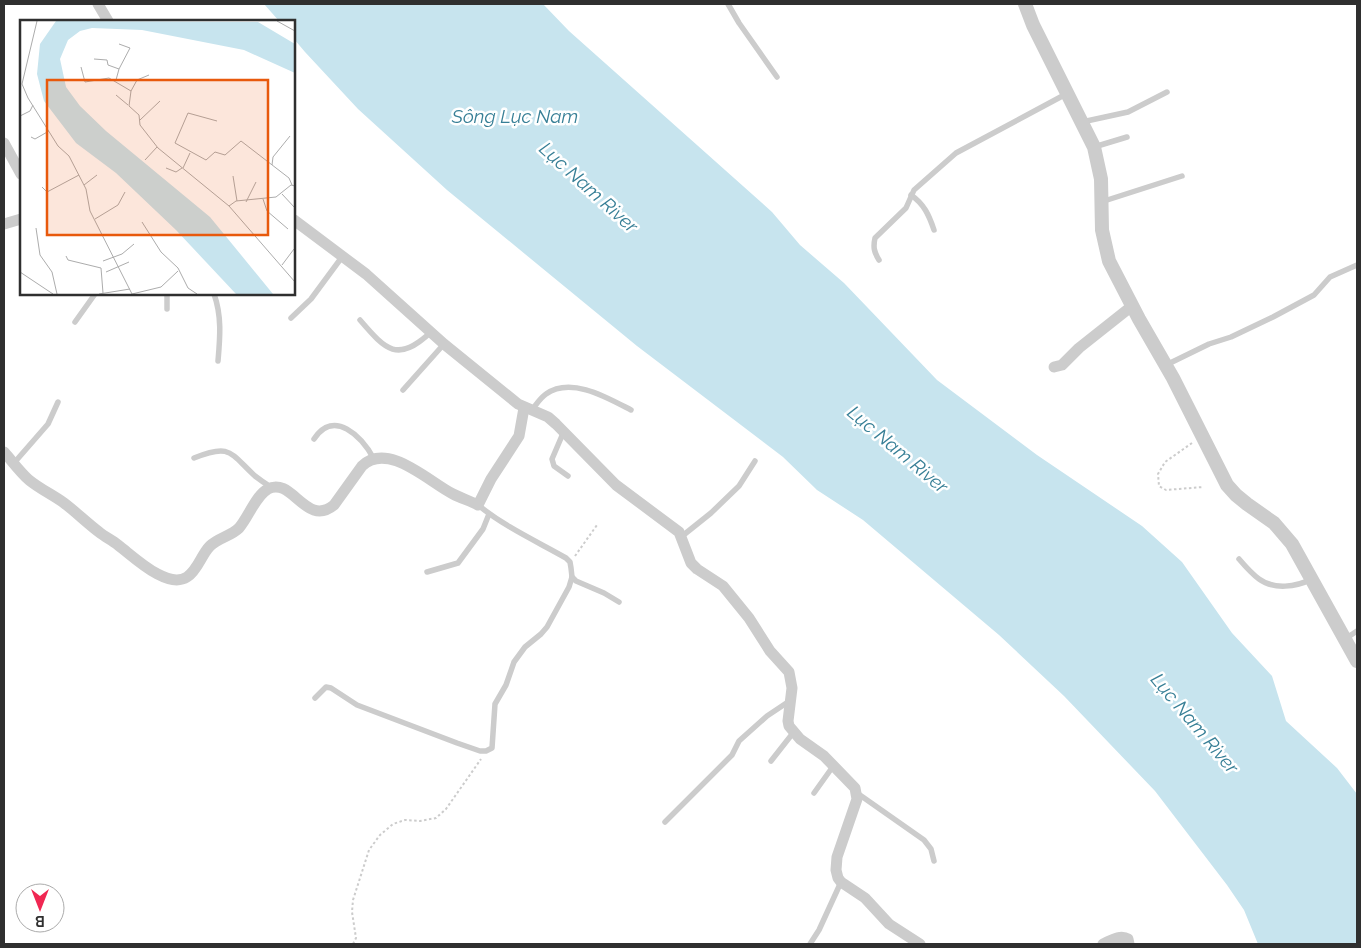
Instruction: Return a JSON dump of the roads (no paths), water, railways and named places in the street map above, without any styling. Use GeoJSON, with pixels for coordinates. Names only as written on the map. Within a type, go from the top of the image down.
{"type":"FeatureCollection","features":[{"type":"Feature","properties":{"kind":"street"},"geometry":{"type":"LineString","coordinates":[[98,4],[107,20]]}},
{"type":"Feature","properties":{"kind":"street"},"geometry":{"type":"LineString","coordinates":[[1025,4],[1094,147],[1101,179],[1102,230],[1109,261],[1166,365],[1228,485],[1236,495],[1274,522],[1292,544],[1357,661]]}},
{"type":"Feature","properties":{"kind":"street"},"geometry":{"type":"LineString","coordinates":[[4,143],[20,172]]}},
{"type":"Feature","properties":{"kind":"street"},"geometry":{"type":"LineString","coordinates":[[4,224],[20,219]]}},
{"type":"Feature","properties":{"kind":"street"},"geometry":{"type":"LineString","coordinates":[[295,221],[366,274],[444,344],[527,410],[548,417],[616,485],[679,532],[691,563],[724,586],[749,618],[770,651],[789,672],[792,688],[788,721],[793,733],[824,756],[855,788],[854,806],[837,857],[836,870],[841,882],[865,898],[889,924],[920,944]]}},
{"type":"Feature","properties":{"kind":"street"},"geometry":{"type":"LineString","coordinates":[[1054,367],[1062,365],[1132,306]]}},
{"type":"Feature","properties":{"kind":"street"},"geometry":{"type":"LineString","coordinates":[[4,452],[28,480],[63,502],[98,532],[145,567],[164,576],[179,579],[191,574],[209,547],[238,528],[266,489],[283,487],[308,507],[316,510],[329,509],[362,466],[374,459],[390,459],[402,463],[418,471],[452,494],[478,504],[491,479],[519,436],[527,410]]}},
{"type":"Feature","properties":{"kind":"street"},"geometry":{"type":"LineString","coordinates":[[1103,944],[1120,937],[1128,939],[1129,944]]}},
{"type":"Feature","properties":{"kind":"lane"},"geometry":{"type":"LineString","coordinates":[[728,4],[777,77]]}},
{"type":"Feature","properties":{"kind":"lane"},"geometry":{"type":"LineString","coordinates":[[1082,122],[1128,112],[1166,92]]}},
{"type":"Feature","properties":{"kind":"lane"},"geometry":{"type":"LineString","coordinates":[[879,260],[874,253],[876,238],[906,208],[911,195],[919,184],[956,153],[1068,93]]}},
{"type":"Feature","properties":{"kind":"lane"},"geometry":{"type":"LineString","coordinates":[[1094,147],[1127,137]]}},
{"type":"Feature","properties":{"kind":"lane"},"geometry":{"type":"LineString","coordinates":[[1101,202],[1182,176]]}},
{"type":"Feature","properties":{"kind":"lane"},"geometry":{"type":"LineString","coordinates":[[911,195],[921,202],[930,216],[934,230]]}},
{"type":"Feature","properties":{"kind":"lane"},"geometry":{"type":"LineString","coordinates":[[291,318],[311,299],[342,257]]}},
{"type":"Feature","properties":{"kind":"lane"},"geometry":{"type":"LineString","coordinates":[[1166,365],[1209,344],[1231,337],[1274,317],[1314,295],[1330,277],[1357,265]]}},
{"type":"Feature","properties":{"kind":"lane"},"geometry":{"type":"LineString","coordinates":[[75,322],[94,295]]}},
{"type":"Feature","properties":{"kind":"lane"},"geometry":{"type":"LineString","coordinates":[[167,295],[167,309]]}},
{"type":"Feature","properties":{"kind":"lane"},"geometry":{"type":"LineString","coordinates":[[214,295],[219,311],[220,324],[218,361]]}},
{"type":"Feature","properties":{"kind":"lane"},"geometry":{"type":"LineString","coordinates":[[360,320],[380,343],[393,349],[412,348],[431,332]]}},
{"type":"Feature","properties":{"kind":"lane"},"geometry":{"type":"LineString","coordinates":[[403,390],[444,344]]}},
{"type":"Feature","properties":{"kind":"lane"},"geometry":{"type":"LineString","coordinates":[[527,410],[547,393],[566,387],[576,387],[613,400],[631,410]]}},
{"type":"Feature","properties":{"kind":"lane"},"geometry":{"type":"LineString","coordinates":[[14,463],[48,424],[58,402]]}},
{"type":"Feature","properties":{"kind":"lane"},"geometry":{"type":"LineString","coordinates":[[314,439],[318,432],[326,427],[341,427],[359,437],[367,445],[374,459]]}},
{"type":"Feature","properties":{"kind":"lane"},"geometry":{"type":"LineString","coordinates":[[564,432],[552,459],[554,466],[568,476]]}},
{"type":"Feature","properties":{"kind":"lane"},"geometry":{"type":"LineString","coordinates":[[194,458],[205,453],[231,452],[241,460],[255,477],[271,488]]}},
{"type":"Feature","properties":{"kind":"lane"},"geometry":{"type":"LineString","coordinates":[[681,537],[711,513],[739,486],[755,461]]}},
{"type":"Feature","properties":{"kind":"lane"},"geometry":{"type":"LineString","coordinates":[[315,698],[323,688],[331,688],[357,705],[457,744],[486,751],[490,750],[492,746],[495,704],[506,685],[514,662],[525,647],[547,627],[569,587],[572,577],[570,562],[566,558],[510,527],[489,514],[478,504]]}},
{"type":"Feature","properties":{"kind":"lane"},"geometry":{"type":"LineString","coordinates":[[427,572],[458,563],[483,529],[489,514]]}},
{"type":"Feature","properties":{"kind":"lane"},"geometry":{"type":"LineString","coordinates":[[1239,559],[1260,580],[1279,586],[1302,584],[1312,579]]}},
{"type":"Feature","properties":{"kind":"lane"},"geometry":{"type":"LineString","coordinates":[[572,577],[576,581],[604,593],[619,602]]}},
{"type":"Feature","properties":{"kind":"lane"},"geometry":{"type":"LineString","coordinates":[[1345,639],[1357,631]]}},
{"type":"Feature","properties":{"kind":"lane"},"geometry":{"type":"LineString","coordinates":[[665,822],[732,756],[739,741],[767,716],[790,700]]}},
{"type":"Feature","properties":{"kind":"lane"},"geometry":{"type":"LineString","coordinates":[[771,760],[793,733]]}},
{"type":"Feature","properties":{"kind":"lane"},"geometry":{"type":"LineString","coordinates":[[814,793],[834,765]]}},
{"type":"Feature","properties":{"kind":"lane"},"geometry":{"type":"LineString","coordinates":[[856,794],[924,840],[932,849],[934,861]]}},
{"type":"Feature","properties":{"kind":"lane"},"geometry":{"type":"LineString","coordinates":[[810,944],[841,882]]}},
{"type":"Feature","properties":{"kind":"water","name":"Sông Lục Nam"},"geometry":{"type":"Polygon","coordinates":[[[264,4],[543,4],[569,31],[772,212],[800,245],[844,283],[937,380],[1037,455],[1142,526],[1182,562],[1232,633],[1272,676],[1286,721],[1337,768],[1357,794],[1357,944],[1258,944],[1244,910],[1155,791],[1064,696],[999,635],[863,520],[817,490],[783,457],[637,346],[447,190],[358,109],[305,52],[295,40],[295,20],[278,20],[264,4]]]}},
{"type":"Feature","properties":{"kind":"water label","name":"Lục Nam River"},"geometry":{"type":"Point","coordinates":[589,187]}},
{"type":"Feature","properties":{"kind":"water label","name":"Lục Nam River"},"geometry":{"type":"Point","coordinates":[898,449]}},
{"type":"Feature","properties":{"kind":"water label","name":"Lục Nam River"},"geometry":{"type":"Point","coordinates":[1195,723]}}]}
